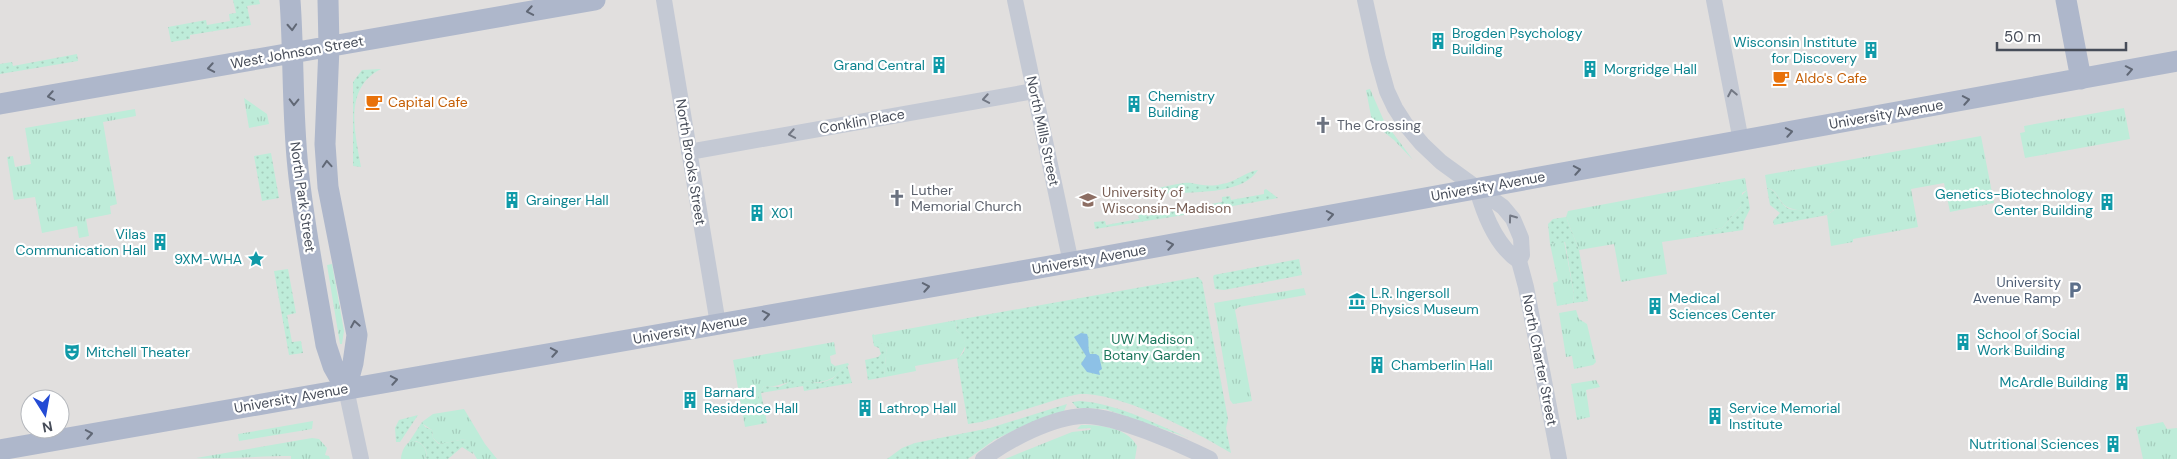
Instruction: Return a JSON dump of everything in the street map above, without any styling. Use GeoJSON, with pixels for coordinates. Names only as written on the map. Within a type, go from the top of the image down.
{"type":"FeatureCollection","features":[{"type":"Feature","properties":{"kind":"main road","name":"North Park Street"},"geometry":{"type":"LineString","coordinates":[[290,0],[293,54],[293,117],[302,198],[326,345],[333,366],[346,389]]}},
{"type":"Feature","properties":{"kind":"main road","name":"North Park Street"},"geometry":{"type":"LineString","coordinates":[[328,0],[329,46],[325,144],[328,187],[357,335],[353,363],[346,389]]}},
{"type":"Feature","properties":{"kind":"main road","name":"West Johnson Street"},"geometry":{"type":"LineString","coordinates":[[0,104],[595,0]]}},
{"type":"Feature","properties":{"kind":"main road"},"geometry":{"type":"LineString","coordinates":[[2066,0],[2081,79]]}},
{"type":"Feature","properties":{"kind":"main road","name":"University Avenue"},"geometry":{"type":"LineString","coordinates":[[0,450],[1071,263],[2177,61]]}},
{"type":"Feature","properties":{"kind":"street","name":"North Brooks Street"},"geometry":{"type":"LineString","coordinates":[[664,0],[718,324]]}},
{"type":"Feature","properties":{"kind":"street","name":"North Mills Street"},"geometry":{"type":"LineString","coordinates":[[1015,0],[1071,263]]}},
{"type":"Feature","properties":{"kind":"street","name":"North Charter Street"},"geometry":{"type":"LineString","coordinates":[[1365,0],[1378,59],[1395,108],[1422,144],[1441,162],[1503,207],[1517,224],[1522,247],[1519,261],[1526,287],[1559,459]]}},
{"type":"Feature","properties":{"kind":"street"},"geometry":{"type":"LineString","coordinates":[[1714,0],[1741,140]]}},
{"type":"Feature","properties":{"kind":"street","name":"Conklin Place"},"geometry":{"type":"LineString","coordinates":[[689,152],[1034,91]]}},
{"type":"Feature","properties":{"kind":"street","name":"North Charter Street"},"geometry":{"type":"LineString","coordinates":[[1477,189],[1482,206],[1493,230],[1511,256],[1519,261]]}},
{"type":"Feature","properties":{"kind":"street","name":"North Park Street"},"geometry":{"type":"LineString","coordinates":[[346,389],[361,459]]}},
{"type":"Feature","properties":{"kind":"street"},"geometry":{"type":"LineString","coordinates":[[983,459],[996,449],[1034,430],[1062,420],[1082,416],[1104,418],[1163,438],[1210,459]]}},
{"type":"Feature","properties":{"kind":"shaded area","name":"University of Wisconsin-Madison"},"geometry":{"type":"Polygon","coordinates":[[[0,0],[2177,0],[2177,459],[0,459],[0,0]]]}},
{"type":"Feature","properties":{"kind":"green space"},"geometry":{"type":"Polygon","coordinates":[[[233,0],[259,0],[260,4],[247,6],[251,25],[190,35],[190,39],[171,42],[168,27],[206,20],[207,25],[230,21],[229,14],[236,13],[233,0]]]}},
{"type":"Feature","properties":{"kind":"green space"},"geometry":{"type":"Polygon","coordinates":[[[77,54],[78,61],[0,74],[0,64],[12,62],[13,66],[77,54]]]}},
{"type":"Feature","properties":{"kind":"green space"},"geometry":{"type":"Polygon","coordinates":[[[381,69],[369,77],[356,99],[354,112],[356,140],[361,167],[353,166],[353,82],[362,70],[381,69]]]}},
{"type":"Feature","properties":{"kind":"green space"},"geometry":{"type":"Polygon","coordinates":[[[1370,89],[1384,121],[1413,160],[1394,140],[1375,125],[1371,116],[1366,90],[1370,89]]]}},
{"type":"Feature","properties":{"kind":"green space"},"geometry":{"type":"Polygon","coordinates":[[[244,98],[267,114],[269,124],[249,128],[244,98]]]}},
{"type":"Feature","properties":{"kind":"green space"},"geometry":{"type":"Polygon","coordinates":[[[2124,108],[2130,139],[2025,158],[2020,133],[2025,132],[2024,126],[2124,108]]]}},
{"type":"Feature","properties":{"kind":"green space"},"geometry":{"type":"Polygon","coordinates":[[[135,109],[136,116],[103,122],[117,204],[110,206],[111,214],[86,219],[89,236],[79,238],[77,226],[42,233],[35,197],[14,200],[7,157],[13,156],[15,167],[31,164],[25,128],[135,109]]]}},
{"type":"Feature","properties":{"kind":"green space"},"geometry":{"type":"Polygon","coordinates":[[[1981,136],[1994,203],[1950,212],[1944,183],[1911,189],[1918,227],[1853,239],[1853,242],[1831,246],[1827,215],[1834,210],[1795,210],[1783,204],[1774,191],[1767,188],[1765,175],[1981,136]]]}},
{"type":"Feature","properties":{"kind":"green space"},"geometry":{"type":"Polygon","coordinates":[[[271,153],[279,198],[262,201],[254,156],[271,153]]]}},
{"type":"Feature","properties":{"kind":"green space"},"geometry":{"type":"Polygon","coordinates":[[[1258,170],[1243,183],[1221,190],[1138,198],[1137,193],[1181,183],[1210,186],[1227,183],[1258,170]]]}},
{"type":"Feature","properties":{"kind":"green space"},"geometry":{"type":"Polygon","coordinates":[[[1745,178],[1747,190],[1742,193],[1741,206],[1722,228],[1695,234],[1695,237],[1662,242],[1667,274],[1621,282],[1614,244],[1579,250],[1566,217],[1568,211],[1745,178]]]}},
{"type":"Feature","properties":{"kind":"green space"},"geometry":{"type":"Polygon","coordinates":[[[1767,188],[1771,189],[1783,204],[1790,209],[1835,209],[1827,215],[1774,225],[1773,221],[1780,213],[1770,205],[1767,188]]]}},
{"type":"Feature","properties":{"kind":"green space"},"geometry":{"type":"Polygon","coordinates":[[[1266,189],[1278,198],[1188,214],[1186,205],[1189,205],[1189,208],[1222,202],[1222,197],[1230,196],[1231,200],[1264,194],[1266,189]]]}},
{"type":"Feature","properties":{"kind":"green space"},"geometry":{"type":"Polygon","coordinates":[[[1747,190],[1750,209],[1744,221],[1743,230],[1695,237],[1694,234],[1722,228],[1741,206],[1741,196],[1747,190]]]}},
{"type":"Feature","properties":{"kind":"green space"},"geometry":{"type":"Polygon","coordinates":[[[1183,205],[1184,215],[1095,229],[1094,222],[1105,221],[1106,225],[1139,219],[1138,214],[1146,212],[1147,216],[1181,210],[1180,206],[1183,205]]]}},
{"type":"Feature","properties":{"kind":"green space"},"geometry":{"type":"Polygon","coordinates":[[[1566,217],[1579,250],[1588,301],[1573,303],[1574,294],[1565,242],[1550,244],[1548,224],[1553,219],[1566,217]]]}},
{"type":"Feature","properties":{"kind":"green space"},"geometry":{"type":"Polygon","coordinates":[[[1564,241],[1574,294],[1573,303],[1557,306],[1553,283],[1558,281],[1550,244],[1564,241]]]}},
{"type":"Feature","properties":{"kind":"green space"},"geometry":{"type":"Polygon","coordinates":[[[1299,259],[1302,275],[1224,290],[1215,289],[1214,275],[1299,259]]]}},
{"type":"Feature","properties":{"kind":"green space"},"geometry":{"type":"Polygon","coordinates":[[[332,264],[344,331],[342,344],[340,344],[327,265],[332,264]]]}},
{"type":"Feature","properties":{"kind":"green space"},"geometry":{"type":"Polygon","coordinates":[[[288,269],[296,313],[287,315],[292,342],[301,341],[303,353],[289,355],[274,271],[288,269]]]}},
{"type":"Feature","properties":{"kind":"green space","name":"UW Madison Botany Garden"},"geometry":{"type":"Polygon","coordinates":[[[1198,277],[1202,281],[1228,419],[1226,428],[1231,453],[1157,415],[1115,399],[1096,395],[1080,394],[1069,396],[981,422],[968,424],[957,359],[961,356],[965,344],[960,333],[956,330],[957,320],[1198,277]]]}},
{"type":"Feature","properties":{"kind":"green space"},"geometry":{"type":"Polygon","coordinates":[[[1304,288],[1306,295],[1239,307],[1235,310],[1252,401],[1233,404],[1230,400],[1214,303],[1304,288]]]}},
{"type":"Feature","properties":{"kind":"green space"},"geometry":{"type":"Polygon","coordinates":[[[1576,310],[1579,319],[1587,324],[1596,362],[1593,365],[1574,369],[1572,356],[1566,357],[1559,313],[1576,310]]]}},
{"type":"Feature","properties":{"kind":"green space"},"geometry":{"type":"Polygon","coordinates":[[[957,320],[956,330],[963,336],[966,345],[959,358],[915,366],[916,371],[885,377],[886,347],[875,340],[874,335],[957,320]]]}},
{"type":"Feature","properties":{"kind":"green space"},"geometry":{"type":"Polygon","coordinates":[[[874,334],[875,340],[886,347],[885,377],[868,380],[865,360],[878,357],[881,354],[879,348],[874,346],[872,335],[874,334]]]}},
{"type":"Feature","properties":{"kind":"green space"},"geometry":{"type":"Polygon","coordinates":[[[834,342],[836,354],[830,356],[831,363],[835,366],[848,363],[849,365],[833,378],[826,381],[796,381],[764,386],[758,396],[761,424],[745,427],[733,360],[834,342]]]}},
{"type":"Feature","properties":{"kind":"green space"},"geometry":{"type":"Polygon","coordinates":[[[847,365],[852,383],[804,391],[803,386],[761,393],[767,423],[761,424],[758,396],[764,386],[779,387],[793,380],[820,383],[832,379],[847,365]]]}},
{"type":"Feature","properties":{"kind":"green space"},"geometry":{"type":"Polygon","coordinates":[[[1596,380],[1600,387],[1586,390],[1590,417],[1577,420],[1571,384],[1596,380]]]}},
{"type":"Feature","properties":{"kind":"green space"},"geometry":{"type":"Polygon","coordinates":[[[1080,401],[1122,410],[1189,438],[1105,409],[1077,408],[1072,402],[1080,401]]]}},
{"type":"Feature","properties":{"kind":"green space"},"geometry":{"type":"Polygon","coordinates":[[[1067,404],[1064,411],[1025,425],[994,440],[968,459],[887,459],[902,448],[915,443],[990,428],[1067,404]]]}},
{"type":"Feature","properties":{"kind":"green space"},"geometry":{"type":"Polygon","coordinates":[[[464,409],[485,444],[497,459],[477,459],[465,439],[440,444],[433,438],[432,430],[422,422],[433,414],[464,409]]]}},
{"type":"Feature","properties":{"kind":"green space"},"geometry":{"type":"Polygon","coordinates":[[[418,415],[400,442],[396,442],[395,428],[399,420],[418,415]]]}},
{"type":"Feature","properties":{"kind":"green space"},"geometry":{"type":"Polygon","coordinates":[[[313,421],[312,429],[239,441],[238,434],[313,421]]]}},
{"type":"Feature","properties":{"kind":"green space"},"geometry":{"type":"Polygon","coordinates":[[[422,422],[425,427],[432,430],[433,438],[439,444],[465,439],[470,442],[473,454],[462,447],[448,459],[425,459],[426,451],[423,446],[416,441],[409,442],[422,422]]]}},
{"type":"Feature","properties":{"kind":"green space"},"geometry":{"type":"Polygon","coordinates":[[[2163,422],[2167,429],[2177,428],[2177,459],[2143,459],[2136,427],[2163,422]]]}},
{"type":"Feature","properties":{"kind":"green space"},"geometry":{"type":"Polygon","coordinates":[[[1081,425],[1112,428],[1127,435],[1137,446],[1135,459],[1005,459],[1072,432],[1090,430],[1091,428],[1077,429],[1081,425]]]}},
{"type":"Feature","properties":{"kind":"green space"},"geometry":{"type":"Polygon","coordinates":[[[312,438],[319,439],[327,448],[325,455],[329,456],[330,459],[291,459],[291,456],[196,458],[312,438]]]}},
{"type":"Feature","properties":{"kind":"green space"},"geometry":{"type":"Polygon","coordinates":[[[412,441],[422,444],[426,452],[425,459],[401,459],[404,448],[412,441]]]}},
{"type":"Feature","properties":{"kind":"water"},"geometry":{"type":"Polygon","coordinates":[[[1081,333],[1087,334],[1090,354],[1099,356],[1102,369],[1099,371],[1100,375],[1087,372],[1081,364],[1086,356],[1074,337],[1081,333]]]}},
{"type":"Feature","properties":{"kind":"place","name":"Brogden Psychology Building"},"geometry":{"type":"Point","coordinates":[1438,41]}},
{"type":"Feature","properties":{"kind":"place","name":"Wisconsin Institute for Discovery"},"geometry":{"type":"Point","coordinates":[1871,50]}},
{"type":"Feature","properties":{"kind":"place","name":"Grand Central"},"geometry":{"type":"Point","coordinates":[939,65]}},
{"type":"Feature","properties":{"kind":"place","name":"Morgridge Hall"},"geometry":{"type":"Point","coordinates":[1590,69]}},
{"type":"Feature","properties":{"kind":"place","name":"Aldo's Cafe"},"geometry":{"type":"Point","coordinates":[1781,78]}},
{"type":"Feature","properties":{"kind":"place","name":"Capital Cafe"},"geometry":{"type":"Point","coordinates":[374,102]}},
{"type":"Feature","properties":{"kind":"place","name":"Chemistry Building"},"geometry":{"type":"Point","coordinates":[1134,104]}},
{"type":"Feature","properties":{"kind":"place","name":"The Crossing"},"geometry":{"type":"Point","coordinates":[1323,125]}},
{"type":"Feature","properties":{"kind":"place","name":"Luther Memorial Church"},"geometry":{"type":"Point","coordinates":[897,198]}},
{"type":"Feature","properties":{"kind":"place","name":"Grainger Hall"},"geometry":{"type":"Point","coordinates":[512,200]}},
{"type":"Feature","properties":{"kind":"place","name":"University of Wisconsin-Madison"},"geometry":{"type":"Point","coordinates":[1088,200]}},
{"type":"Feature","properties":{"kind":"place","name":"Genetics-Biotechnology Center Building"},"geometry":{"type":"Point","coordinates":[2107,202]}},
{"type":"Feature","properties":{"kind":"place","name":"X01"},"geometry":{"type":"Point","coordinates":[757,213]}},
{"type":"Feature","properties":{"kind":"place","name":"Vilas Communication Hall"},"geometry":{"type":"Point","coordinates":[160,242]}},
{"type":"Feature","properties":{"kind":"place","name":"9XM-WHA"},"geometry":{"type":"Point","coordinates":[256,259]}},
{"type":"Feature","properties":{"kind":"place","name":"University Avenue Ramp"},"geometry":{"type":"Point","coordinates":[2075,290]}},
{"type":"Feature","properties":{"kind":"place","name":"L.R. Ingersoll Physics Museum"},"geometry":{"type":"Point","coordinates":[1357,301]}},
{"type":"Feature","properties":{"kind":"place","name":"Medical Sciences Center"},"geometry":{"type":"Point","coordinates":[1655,306]}},
{"type":"Feature","properties":{"kind":"place","name":"School of Social Work Building"},"geometry":{"type":"Point","coordinates":[1963,342]}},
{"type":"Feature","properties":{"kind":"place","name":"Mitchell Theater"},"geometry":{"type":"Point","coordinates":[72,352]}},
{"type":"Feature","properties":{"kind":"place","name":"Chamberlin Hall"},"geometry":{"type":"Point","coordinates":[1377,365]}},
{"type":"Feature","properties":{"kind":"place","name":"McArdle Building"},"geometry":{"type":"Point","coordinates":[2122,382]}},
{"type":"Feature","properties":{"kind":"place","name":"Barnard Residence Hall"},"geometry":{"type":"Point","coordinates":[690,400]}},
{"type":"Feature","properties":{"kind":"place","name":"Lathrop Hall"},"geometry":{"type":"Point","coordinates":[865,408]}},
{"type":"Feature","properties":{"kind":"place","name":"Service Memorial Institute"},"geometry":{"type":"Point","coordinates":[1715,416]}},
{"type":"Feature","properties":{"kind":"place","name":"Nutritional Sciences"},"geometry":{"type":"Point","coordinates":[2113,444]}}]}
